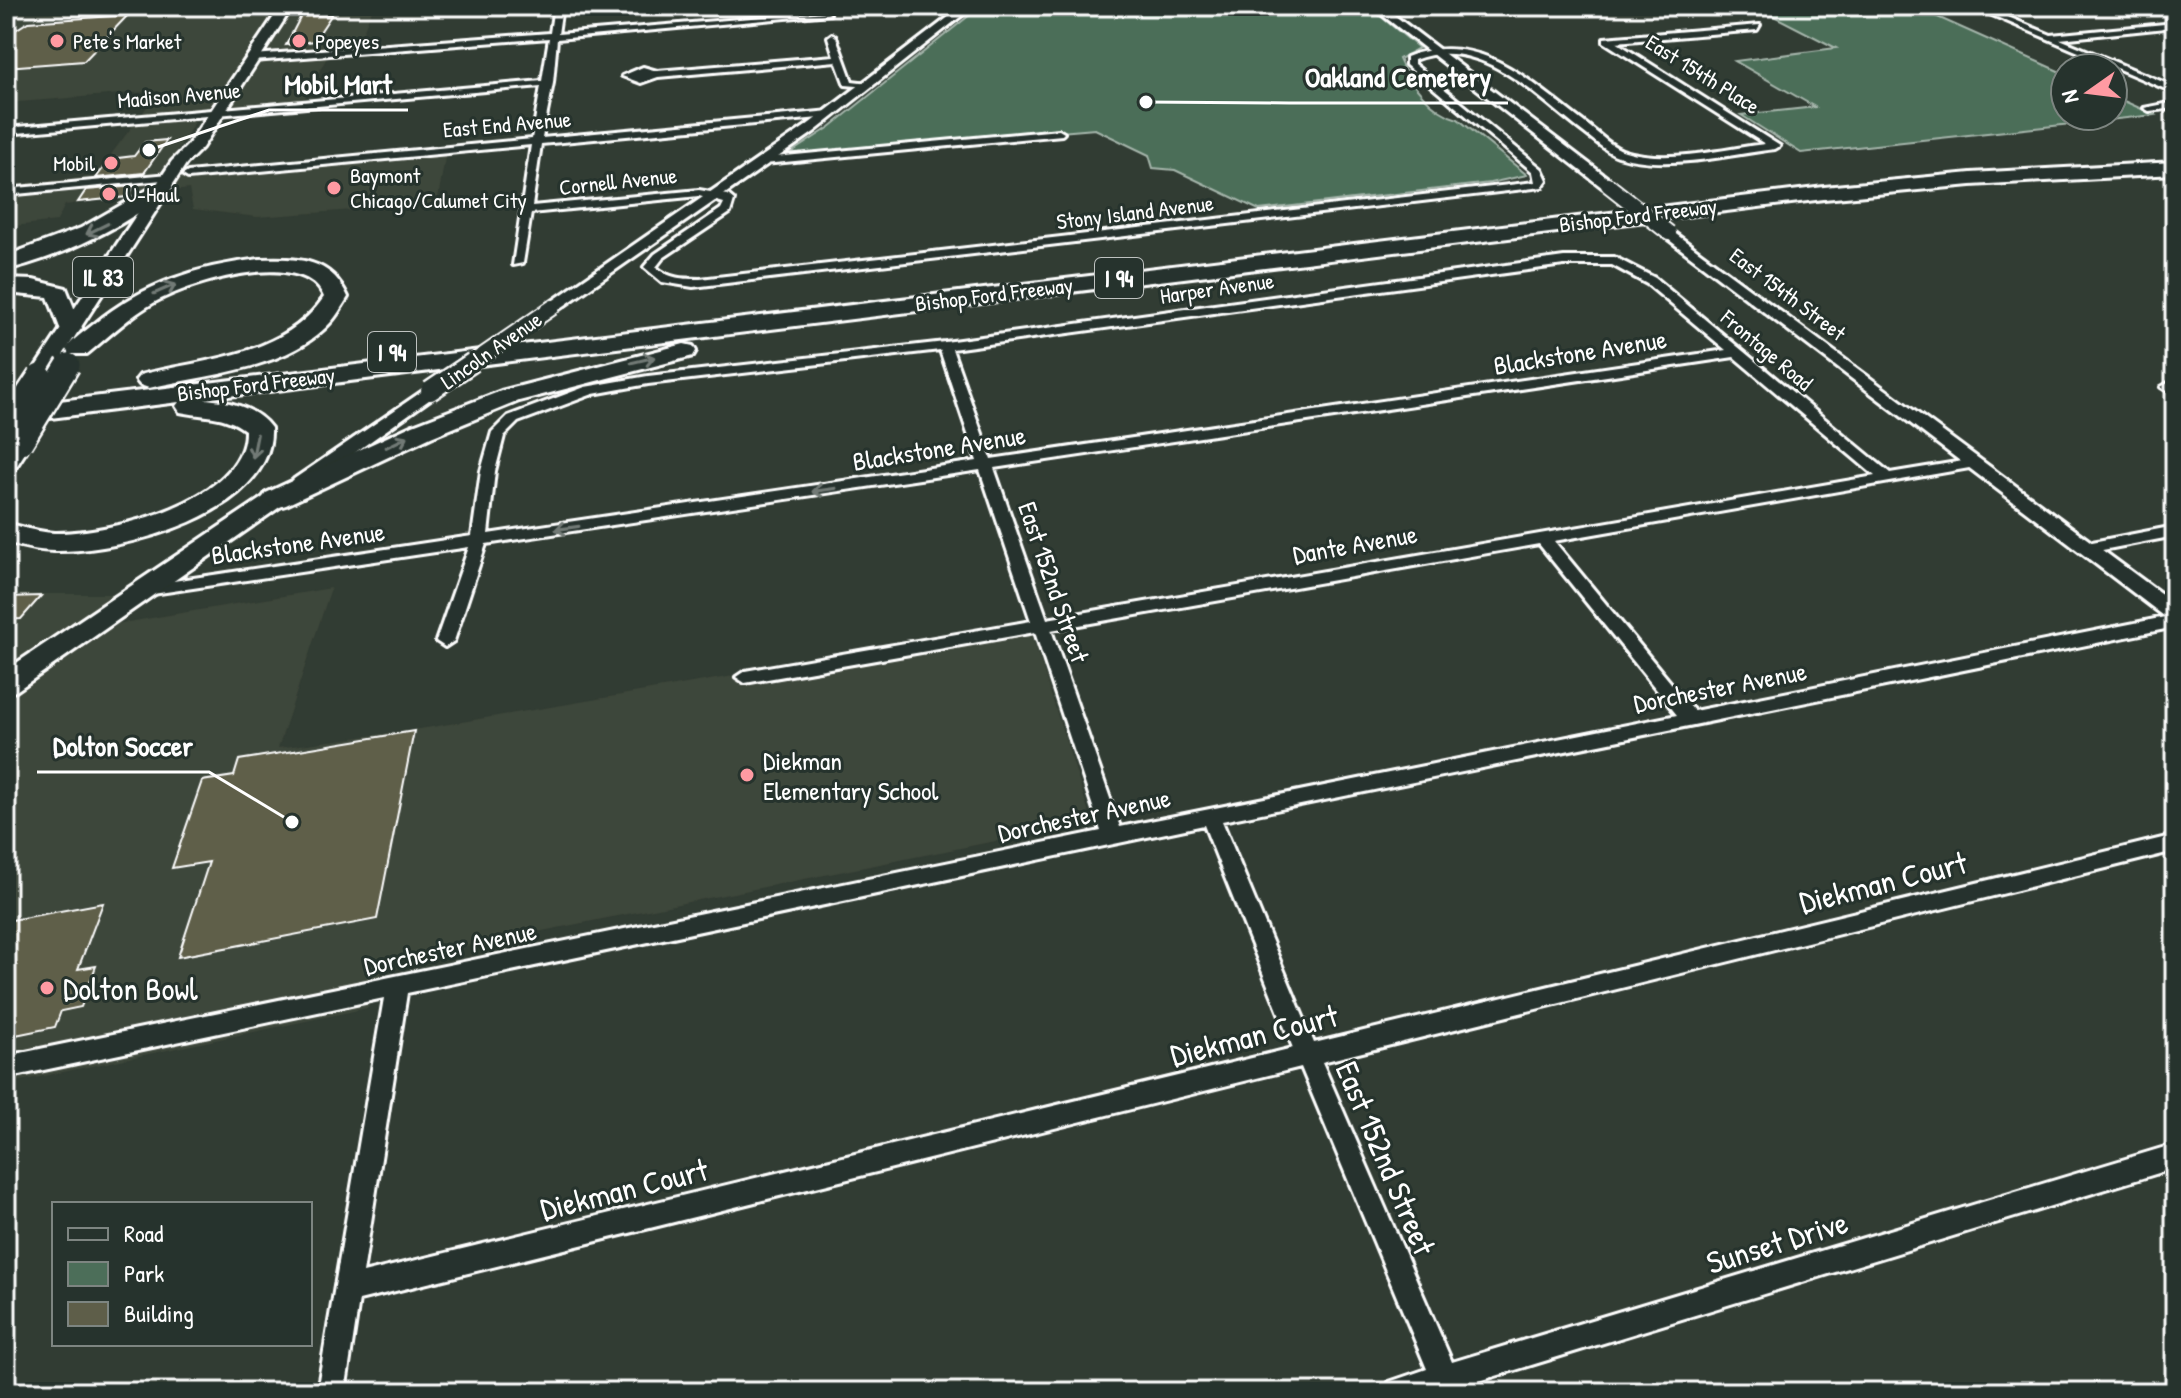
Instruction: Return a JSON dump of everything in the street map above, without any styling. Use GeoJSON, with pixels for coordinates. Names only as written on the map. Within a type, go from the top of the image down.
{"type":"FeatureCollection","features":[{"type":"Feature","properties":{"kind":"highway","name":"Bishop Ford Freeway"},"geometry":{"type":"LineString","coordinates":[[8,402],[138,383],[1807,181],[1991,164],[2175,156]]}},
{"type":"Feature","properties":{"kind":"highway","name":"Bishop Ford Freeway"},"geometry":{"type":"LineString","coordinates":[[8,402],[65,408],[1839,191],[1987,178],[2175,168]]}},
{"type":"Feature","properties":{"kind":"highway"},"geometry":{"type":"LineString","coordinates":[[6,263],[89,234],[138,206],[173,180]]}},
{"type":"Feature","properties":{"kind":"highway"},"geometry":{"type":"LineString","coordinates":[[6,286],[33,287],[58,293],[72,347],[123,311],[160,290],[195,278],[272,265],[319,273],[331,283],[336,297],[328,315],[285,345],[255,356],[138,383]]}},
{"type":"Feature","properties":{"kind":"highway"},"geometry":{"type":"LineString","coordinates":[[276,499],[437,425],[510,396],[606,369],[790,331],[1034,297],[1193,269]]}},
{"type":"Feature","properties":{"kind":"highway"},"geometry":{"type":"LineString","coordinates":[[6,532],[57,542],[128,534],[204,503],[223,490],[252,462],[258,447],[258,428],[249,419],[232,411],[178,405],[65,408]]}},
{"type":"Feature","properties":{"kind":"main road","name":"IL 83"},"geometry":{"type":"LineString","coordinates":[[13,434],[45,368],[72,347],[173,180],[180,161],[194,148],[287,6]]}},
{"type":"Feature","properties":{"kind":"main road"},"geometry":{"type":"LineString","coordinates":[[6,465],[13,434],[72,347],[173,180]]}},
{"type":"Feature","properties":{"kind":"main road","name":"Lincoln Avenue"},"geometry":{"type":"LineString","coordinates":[[6,684],[276,499]]}},
{"type":"Feature","properties":{"kind":"street"},"geometry":{"type":"LineString","coordinates":[[6,14],[15,6]]}},
{"type":"Feature","properties":{"kind":"street"},"geometry":{"type":"LineString","coordinates":[[517,263],[558,6]]}},
{"type":"Feature","properties":{"kind":"street","name":"Lincoln Avenue"},"geometry":{"type":"LineString","coordinates":[[276,499],[764,161],[969,6]]}},
{"type":"Feature","properties":{"kind":"street","name":"East 154th Street"},"geometry":{"type":"LineString","coordinates":[[1376,6],[1669,233],[2175,614]]}},
{"type":"Feature","properties":{"kind":"street"},"geometry":{"type":"LineString","coordinates":[[1975,6],[2175,90]]}},
{"type":"Feature","properties":{"kind":"street"},"geometry":{"type":"LineString","coordinates":[[253,58],[554,36],[825,10]]}},
{"type":"Feature","properties":{"kind":"street"},"geometry":{"type":"LineString","coordinates":[[2050,37],[2175,25]]}},
{"type":"Feature","properties":{"kind":"street","name":"East 154th Place"},"geometry":{"type":"LineString","coordinates":[[1436,52],[1476,53],[1494,61],[1618,153],[1653,160],[1775,146],[1607,40],[1757,27]]}},
{"type":"Feature","properties":{"kind":"street"},"geometry":{"type":"LineString","coordinates":[[832,37],[848,83],[866,85]]}},
{"type":"Feature","properties":{"kind":"street","name":"Stony Island Avenue"},"geometry":{"type":"LineString","coordinates":[[714,194],[730,202],[726,211],[659,256],[650,267],[657,276],[679,283],[700,283],[1538,185],[1542,180],[1538,171],[1410,65],[1409,59],[1436,52]]}},
{"type":"Feature","properties":{"kind":"street"},"geometry":{"type":"LineString","coordinates":[[657,74],[839,58]]}},
{"type":"Feature","properties":{"kind":"street"},"geometry":{"type":"LineString","coordinates":[[2148,79],[2175,76]]}},
{"type":"Feature","properties":{"kind":"street","name":"Madison Avenue"},"geometry":{"type":"LineString","coordinates":[[6,131],[548,83]]}},
{"type":"Feature","properties":{"kind":"street"},"geometry":{"type":"LineString","coordinates":[[2149,108],[2175,105]]}},
{"type":"Feature","properties":{"kind":"street","name":"East End Avenue"},"geometry":{"type":"LineString","coordinates":[[6,192],[173,180],[537,141],[830,114]]}},
{"type":"Feature","properties":{"kind":"street"},"geometry":{"type":"LineString","coordinates":[[764,161],[1059,133]]}},
{"type":"Feature","properties":{"kind":"street","name":"Cornell Avenue"},"geometry":{"type":"LineString","coordinates":[[526,210],[714,194]]}},
{"type":"Feature","properties":{"kind":"street","name":"Harper Avenue"},"geometry":{"type":"LineString","coordinates":[[445,641],[479,541],[488,471],[497,435],[513,419],[590,390],[648,380],[945,346],[1564,261],[1614,261]]}},
{"type":"Feature","properties":{"kind":"street","name":"Frontage Road"},"geometry":{"type":"LineString","coordinates":[[1614,261],[1651,281],[1887,478]]}},
{"type":"Feature","properties":{"kind":"street","name":"East 152nd Street"},"geometry":{"type":"LineString","coordinates":[[945,346],[1113,836]]}},
{"type":"Feature","properties":{"kind":"street","name":"Blackstone Avenue"},"geometry":{"type":"LineString","coordinates":[[146,590],[1739,352]]}},
{"type":"Feature","properties":{"kind":"street","name":"Dante Avenue"},"geometry":{"type":"LineString","coordinates":[[745,677],[1975,463]]}},
{"type":"Feature","properties":{"kind":"street"},"geometry":{"type":"LineString","coordinates":[[2087,548],[2175,531]]}},
{"type":"Feature","properties":{"kind":"street"},"geometry":{"type":"LineString","coordinates":[[1543,538],[1691,720]]}},
{"type":"Feature","properties":{"kind":"street","name":"Dorchester Avenue"},"geometry":{"type":"LineString","coordinates":[[6,1067],[1210,816],[2175,621]]}},
{"type":"Feature","properties":{"kind":"street","name":"East 152nd Street"},"geometry":{"type":"LineString","coordinates":[[1210,816],[1307,1055],[1448,1385]]}},
{"type":"Feature","properties":{"kind":"street","name":"Diekman Court"},"geometry":{"type":"LineString","coordinates":[[348,1290],[2175,843]]}},
{"type":"Feature","properties":{"kind":"street"},"geometry":{"type":"LineString","coordinates":[[331,1392],[397,986]]}},
{"type":"Feature","properties":{"kind":"street","name":"Sunset Drive"},"geometry":{"type":"LineString","coordinates":[[1399,1392],[1448,1385],[2175,1156]]}},
{"type":"Feature","properties":{"kind":"shaded area"},"geometry":{"type":"Polygon","coordinates":[[[146,6],[396,6],[395,9],[372,10],[356,48],[331,50],[303,101],[203,108],[160,179],[446,152],[437,204],[257,217],[193,209],[189,189],[65,205],[57,221],[6,227],[6,185],[94,177],[159,91],[6,103],[6,16],[146,6]]]}},
{"type":"Feature","properties":{"kind":"shaded area"},"geometry":{"type":"Polygon","coordinates":[[[331,588],[278,748],[426,728],[1029,626],[1092,822],[385,962],[368,1008],[6,1084],[6,594],[112,594],[116,624],[331,588]]]}},
{"type":"Feature","properties":{"kind":"green space"},"geometry":{"type":"Polygon","coordinates":[[[981,6],[1368,6],[1419,48],[1399,59],[1422,95],[1439,110],[1458,119],[1527,175],[1490,183],[1259,210],[1175,170],[1153,168],[1149,155],[1095,129],[787,155],[830,127],[981,6]]]}},
{"type":"Feature","properties":{"kind":"green space"},"geometry":{"type":"Polygon","coordinates":[[[1754,6],[1913,6],[2049,67],[2049,126],[1801,153],[1741,115],[1815,107],[1735,61],[1836,48],[1754,6]]]}},
{"type":"Feature","properties":{"kind":"green space"},"geometry":{"type":"Polygon","coordinates":[[[2129,103],[2155,115],[2129,118],[2129,103]]]}},
{"type":"Feature","properties":{"kind":"building"},"geometry":{"type":"Polygon","coordinates":[[[332,14],[314,41],[286,45],[301,16],[332,14]]]}},
{"type":"Feature","properties":{"kind":"building","name":"Pete's Market"},"geometry":{"type":"Polygon","coordinates":[[[128,15],[84,61],[6,67],[6,36],[28,22],[128,15]]]}},
{"type":"Feature","properties":{"kind":"building"},"geometry":{"type":"Polygon","coordinates":[[[167,140],[144,173],[96,178],[110,159],[134,156],[145,142],[167,140]]]}},
{"type":"Feature","properties":{"kind":"building","name":"U-Haul"},"geometry":{"type":"Polygon","coordinates":[[[135,186],[127,197],[78,202],[86,190],[135,186]]]}},
{"type":"Feature","properties":{"kind":"building"},"geometry":{"type":"Polygon","coordinates":[[[41,596],[21,619],[6,620],[6,597],[41,596]]]}},
{"type":"Feature","properties":{"kind":"building"},"geometry":{"type":"Polygon","coordinates":[[[414,731],[377,919],[178,957],[209,862],[172,868],[202,781],[234,776],[239,760],[414,731]]]}},
{"type":"Feature","properties":{"kind":"building","name":"Dolton Bowl"},"geometry":{"type":"Polygon","coordinates":[[[103,903],[78,969],[96,966],[81,1007],[61,1011],[55,1027],[6,1037],[6,921],[103,903]]]}},
{"type":"Feature","properties":{"kind":"place","name":"Pete's Market"},"geometry":{"type":"Point","coordinates":[57,41]}},
{"type":"Feature","properties":{"kind":"place","name":"Popeyes"},"geometry":{"type":"Point","coordinates":[299,41]}},
{"type":"Feature","properties":{"kind":"place","name":"Oakland Cemetery"},"geometry":{"type":"Point","coordinates":[1146,102]}},
{"type":"Feature","properties":{"kind":"place","name":"Mobil Mart"},"geometry":{"type":"Point","coordinates":[149,150]}},
{"type":"Feature","properties":{"kind":"place","name":"Mobil"},"geometry":{"type":"Point","coordinates":[111,163]}},
{"type":"Feature","properties":{"kind":"place","name":"Baymont Chicago/Calumet City"},"geometry":{"type":"Point","coordinates":[334,188]}},
{"type":"Feature","properties":{"kind":"place","name":"U-Haul"},"geometry":{"type":"Point","coordinates":[109,194]}},
{"type":"Feature","properties":{"kind":"place","name":"Diekman Elementary School"},"geometry":{"type":"Point","coordinates":[747,775]}},
{"type":"Feature","properties":{"kind":"place","name":"Dolton Soccer"},"geometry":{"type":"Point","coordinates":[292,822]}},
{"type":"Feature","properties":{"kind":"place","name":"Dolton Bowl"},"geometry":{"type":"Point","coordinates":[47,988]}}]}
